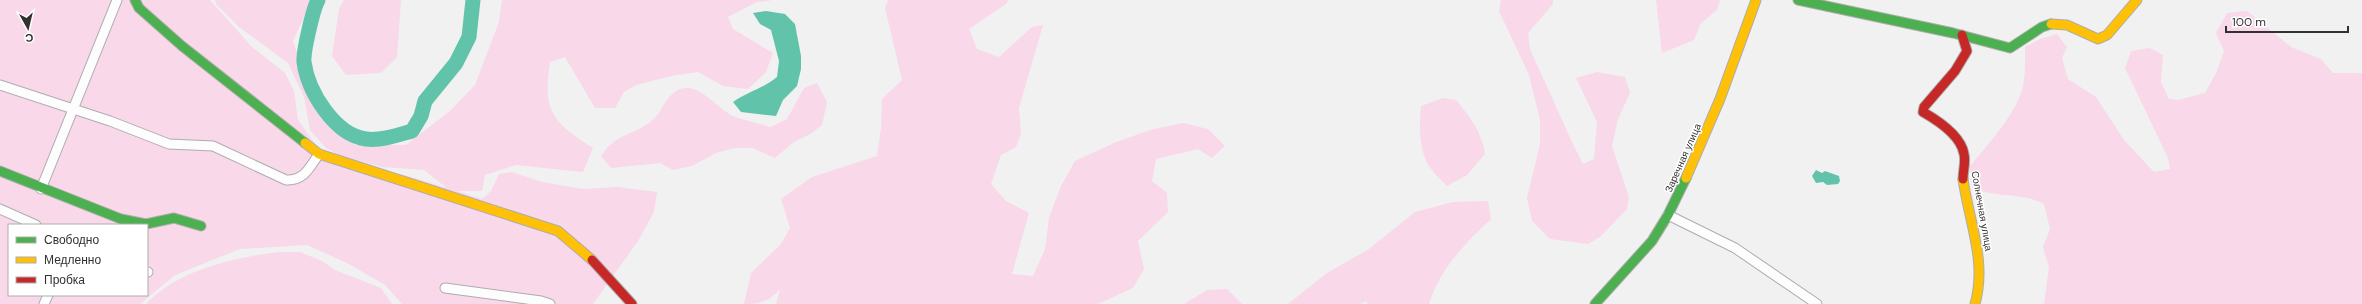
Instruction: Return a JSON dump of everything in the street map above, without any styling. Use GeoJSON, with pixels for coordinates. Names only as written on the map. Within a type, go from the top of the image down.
{"type":"FeatureCollection","features":[{"type":"Feature","properties":{"kind":"street"},"geometry":{"type":"LineString","coordinates":[[41,189],[117,0]]}},
{"type":"Feature","properties":{"kind":"street"},"geometry":{"type":"LineString","coordinates":[[135,0],[139,8],[182,46],[319,154],[558,231],[580,248],[621,289],[632,304]]}},
{"type":"Feature","properties":{"kind":"street","name":"Заречная улица"},"geometry":{"type":"LineString","coordinates":[[1595,304],[1652,241],[1668,215],[1696,158],[1720,99],[1756,0]]}},
{"type":"Feature","properties":{"kind":"street"},"geometry":{"type":"LineString","coordinates":[[1798,0],[1962,35],[2010,48],[2042,27],[2055,23],[2068,25],[2088,36],[2098,39],[2107,36],[2137,0]]}},
{"type":"Feature","properties":{"kind":"street","name":"Солнечная улица"},"geometry":{"type":"LineString","coordinates":[[1962,35],[1967,51],[1955,71],[1924,107],[1923,112],[1953,136],[1964,152],[1963,178],[1978,251],[1981,281],[1981,288],[1975,304]]}},
{"type":"Feature","properties":{"kind":"street"},"geometry":{"type":"LineString","coordinates":[[0,85],[169,144],[213,146],[286,180],[293,180],[304,176],[319,154]]}},
{"type":"Feature","properties":{"kind":"street"},"geometry":{"type":"LineString","coordinates":[[0,171],[41,189],[121,219],[146,224],[174,218],[201,226]]}},
{"type":"Feature","properties":{"kind":"street"},"geometry":{"type":"LineString","coordinates":[[0,209],[34,224]]}},
{"type":"Feature","properties":{"kind":"street"},"geometry":{"type":"LineString","coordinates":[[1668,215],[1735,248],[1817,304]]}},
{"type":"Feature","properties":{"kind":"street"},"geometry":{"type":"LineString","coordinates":[[445,288],[541,301],[550,304]]}},
{"type":"Feature","properties":{"kind":"shaded area"},"geometry":{"type":"Polygon","coordinates":[[[0,0],[210,0],[252,47],[285,73],[294,91],[298,120],[325,157],[408,176],[447,188],[424,170],[382,167],[341,156],[326,148],[310,130],[304,97],[288,63],[239,27],[216,4],[215,0],[312,0],[293,41],[322,119],[355,145],[406,145],[451,110],[475,85],[499,22],[502,0],[773,0],[757,2],[728,17],[733,29],[773,53],[766,72],[748,89],[723,86],[698,72],[671,76],[636,85],[624,92],[615,108],[595,108],[565,57],[550,62],[548,93],[554,114],[568,131],[593,148],[583,172],[516,165],[485,175],[482,191],[457,191],[482,199],[491,191],[499,174],[512,172],[542,182],[584,189],[617,187],[657,192],[654,212],[638,241],[593,304],[402,304],[385,285],[349,264],[307,245],[240,249],[175,275],[140,304],[0,304],[0,0]]]}},
{"type":"Feature","properties":{"kind":"shaded area"},"geometry":{"type":"Polygon","coordinates":[[[344,0],[401,0],[397,57],[381,73],[346,75],[332,56],[339,9],[344,0]]]}},
{"type":"Feature","properties":{"kind":"shaded area"},"geometry":{"type":"Polygon","coordinates":[[[888,0],[1009,0],[1006,4],[969,29],[977,49],[999,57],[1032,27],[1043,25],[1019,108],[1021,133],[1016,147],[1001,155],[991,184],[1006,201],[1029,213],[1012,274],[1033,276],[1045,249],[1049,218],[1061,186],[1075,161],[1114,143],[1150,130],[1183,123],[1208,129],[1225,146],[1212,158],[1198,149],[1156,159],[1152,181],[1167,193],[1168,212],[1138,241],[1144,269],[1133,288],[1098,304],[776,304],[780,289],[764,301],[744,304],[751,273],[781,244],[790,228],[781,199],[812,177],[877,156],[881,128],[882,99],[902,80],[885,8],[888,0]]]}},
{"type":"Feature","properties":{"kind":"shaded area"},"geometry":{"type":"Polygon","coordinates":[[[1501,0],[1553,0],[1553,4],[1528,33],[1530,49],[1583,164],[1594,159],[1597,122],[1576,78],[1597,72],[1625,77],[1630,93],[1618,119],[1612,146],[1629,197],[1627,209],[1600,237],[1588,244],[1550,239],[1532,221],[1527,198],[1540,144],[1540,120],[1529,75],[1499,11],[1501,0]]]}},
{"type":"Feature","properties":{"kind":"shaded area"},"geometry":{"type":"Polygon","coordinates":[[[1656,0],[1720,0],[1717,10],[1701,23],[1694,40],[1662,53],[1656,0]]]}},
{"type":"Feature","properties":{"kind":"shaded area"},"geometry":{"type":"Polygon","coordinates":[[[766,11],[785,14],[795,24],[801,56],[801,69],[797,86],[783,100],[776,116],[741,112],[733,102],[777,77],[779,61],[771,30],[760,24],[753,13],[766,11]]]}},
{"type":"Feature","properties":{"kind":"shaded area"},"geometry":{"type":"Polygon","coordinates":[[[2247,11],[2291,47],[2321,59],[2333,73],[2362,73],[2362,304],[2044,304],[2049,267],[2043,247],[2050,229],[2044,204],[2025,198],[1989,193],[1972,187],[1970,166],[2004,124],[2020,96],[2024,78],[2025,47],[2040,39],[2057,34],[2067,47],[2062,58],[2068,79],[2096,97],[2124,140],[2154,172],[2170,169],[2168,158],[2125,68],[2131,51],[2150,48],[2163,55],[2161,82],[2169,99],[2178,100],[2205,93],[2216,73],[2224,51],[2216,33],[2227,13],[2247,11]]]}},
{"type":"Feature","properties":{"kind":"shaded area"},"geometry":{"type":"Polygon","coordinates":[[[817,83],[827,102],[822,125],[812,133],[794,142],[775,158],[752,148],[734,148],[716,153],[692,166],[673,170],[660,163],[611,168],[601,156],[612,143],[643,127],[654,119],[667,99],[679,90],[687,88],[696,90],[704,94],[727,113],[735,117],[770,127],[787,119],[804,88],[817,83]]]}},
{"type":"Feature","properties":{"kind":"shaded area"},"geometry":{"type":"Polygon","coordinates":[[[1443,98],[1456,100],[1475,125],[1485,154],[1467,175],[1447,186],[1428,165],[1421,144],[1420,128],[1421,106],[1443,98]]]}},
{"type":"Feature","properties":{"kind":"shaded area"},"geometry":{"type":"Polygon","coordinates":[[[1816,170],[1822,173],[1825,171],[1839,176],[1840,181],[1838,184],[1827,185],[1823,182],[1816,183],[1812,176],[1816,170]]]}},
{"type":"Feature","properties":{"kind":"shaded area"},"geometry":{"type":"Polygon","coordinates":[[[1488,201],[1491,219],[1471,238],[1446,268],[1429,304],[1368,304],[1366,301],[1360,304],[1288,304],[1327,273],[1369,249],[1415,212],[1453,202],[1488,201]]]}},
{"type":"Feature","properties":{"kind":"shaded area"},"geometry":{"type":"Polygon","coordinates":[[[279,252],[300,252],[322,261],[335,270],[381,288],[392,304],[146,304],[159,292],[190,274],[225,262],[279,252]]]}},
{"type":"Feature","properties":{"kind":"shaded area"},"geometry":{"type":"Polygon","coordinates":[[[1227,289],[1242,304],[1184,304],[1207,290],[1227,289]]]}},
{"type":"Feature","properties":{"kind":"waterway"},"geometry":{"type":"LineString","coordinates":[[318,0],[311,21],[304,57],[311,86],[317,98],[334,121],[344,130],[355,136],[366,139],[378,139],[412,131],[421,116],[425,101],[456,63],[469,37],[473,0]]}},
{"type":"Feature","properties":{"kind":"traffic: fast"},"geometry":{"type":"LineString","coordinates":[[135,0],[139,8],[182,46],[305,143]]}},
{"type":"Feature","properties":{"kind":"traffic: fast"},"geometry":{"type":"LineString","coordinates":[[1798,0],[1953,33],[2010,48],[2042,27],[2051,24]]}},
{"type":"Feature","properties":{"kind":"traffic: fast"},"geometry":{"type":"LineString","coordinates":[[0,171],[121,219],[146,224],[174,218],[201,226]]}},
{"type":"Feature","properties":{"kind":"traffic: fast"},"geometry":{"type":"LineString","coordinates":[[1595,304],[1652,241],[1668,215],[1686,178]]}},
{"type":"Feature","properties":{"kind":"traffic: slow"},"geometry":{"type":"LineString","coordinates":[[1686,178],[1720,99],[1756,0]]}},
{"type":"Feature","properties":{"kind":"traffic: slow"},"geometry":{"type":"LineString","coordinates":[[2051,24],[2067,25],[2098,39],[2107,35],[2137,0]]}},
{"type":"Feature","properties":{"kind":"traffic: slow"},"geometry":{"type":"LineString","coordinates":[[305,143],[319,154],[558,231],[592,260]]}},
{"type":"Feature","properties":{"kind":"traffic: slow"},"geometry":{"type":"LineString","coordinates":[[1963,179],[1978,257],[1978,288],[1975,304]]}},
{"type":"Feature","properties":{"kind":"traffic: jam"},"geometry":{"type":"LineString","coordinates":[[1962,35],[1967,51],[1955,71],[1924,107],[1923,112],[1948,129],[1962,147],[1965,157],[1963,179]]}},
{"type":"Feature","properties":{"kind":"traffic: jam"},"geometry":{"type":"LineString","coordinates":[[592,260],[632,304]]}}]}
